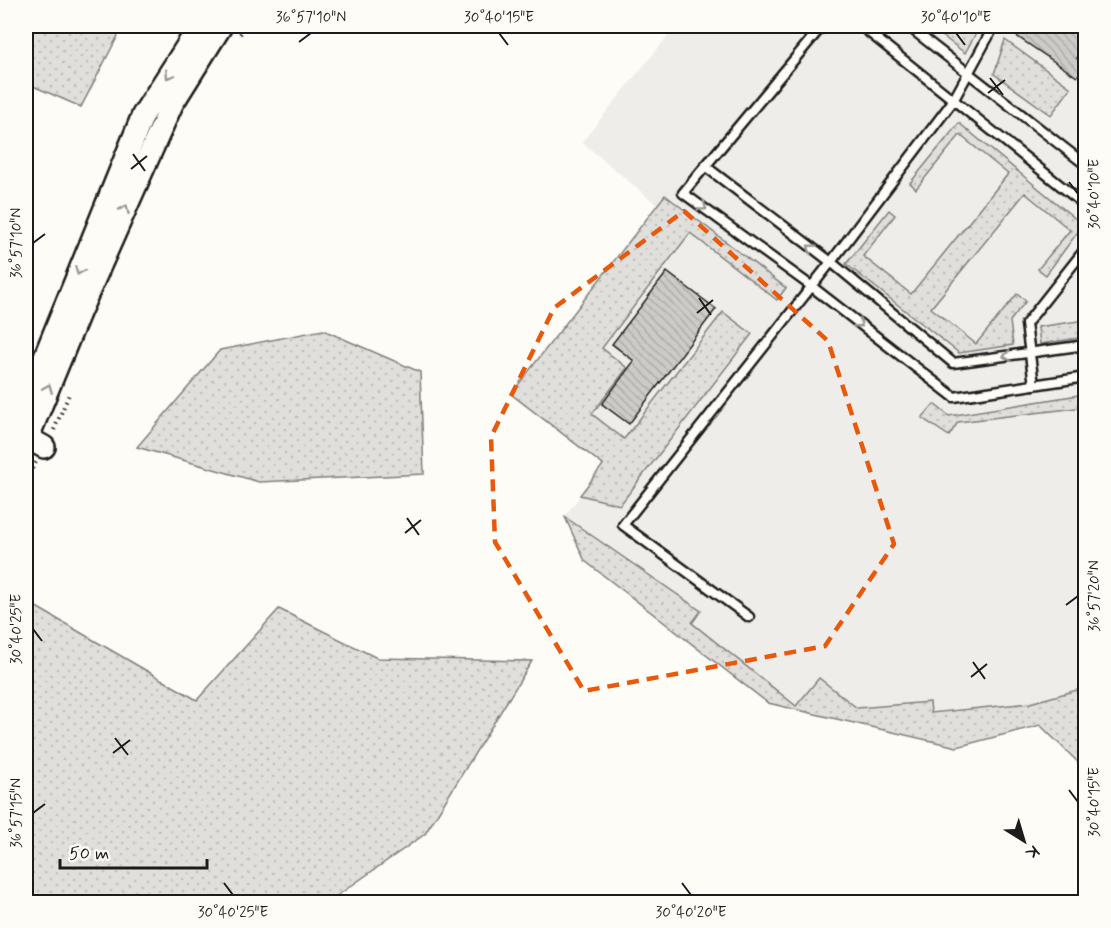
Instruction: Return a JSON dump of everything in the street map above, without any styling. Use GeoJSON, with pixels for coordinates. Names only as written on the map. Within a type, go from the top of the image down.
{"type":"FeatureCollection","features":[{"type":"Feature","properties":{"kind":"street"},"geometry":{"type":"LineString","coordinates":[[26,402],[143,115],[200,26]]}},
{"type":"Feature","properties":{"kind":"street"},"geometry":{"type":"LineString","coordinates":[[31,441],[79,314],[171,104],[221,26]]}},
{"type":"Feature","properties":{"kind":"lane"},"geometry":{"type":"LineString","coordinates":[[822,26],[683,193],[811,286],[954,397],[1086,377]]}},
{"type":"Feature","properties":{"kind":"lane"},"geometry":{"type":"LineString","coordinates":[[861,26],[1086,206]]}},
{"type":"Feature","properties":{"kind":"lane"},"geometry":{"type":"LineString","coordinates":[[908,26],[1086,165]]}},
{"type":"Feature","properties":{"kind":"lane"},"geometry":{"type":"LineString","coordinates":[[749,617],[623,525],[831,262],[953,100],[994,26]]}},
{"type":"Feature","properties":{"kind":"lane"},"geometry":{"type":"LineString","coordinates":[[705,166],[831,262],[953,363],[1086,345]]}},
{"type":"Feature","properties":{"kind":"lane"},"geometry":{"type":"LineString","coordinates":[[1034,385],[1026,324],[1086,248]]}},
{"type":"Feature","properties":{"kind":"path"},"geometry":{"type":"LineString","coordinates":[[1086,679],[1080,686],[1086,691]]}},
{"type":"Feature","properties":{"kind":"highlighted area"},"geometry":{"type":"Polygon","coordinates":[[[684,211],[828,341],[894,544],[825,646],[584,691],[495,542],[491,437],[554,308],[684,211]]]}},
{"type":"Feature","properties":{"kind":"shaded area"},"geometry":{"type":"Polygon","coordinates":[[[26,26],[123,26],[81,107],[26,83],[26,26]]]}},
{"type":"Feature","properties":{"kind":"shaded area"},"geometry":{"type":"Polygon","coordinates":[[[676,26],[776,26],[790,37],[798,26],[1085,26],[1085,769],[1040,725],[957,747],[768,703],[585,561],[565,516],[603,465],[511,394],[657,205],[582,142],[676,26]]]}},
{"type":"Feature","properties":{"kind":"shaded area"},"geometry":{"type":"Polygon","coordinates":[[[929,26],[980,26],[965,53],[929,26]]]}},
{"type":"Feature","properties":{"kind":"shaded area"},"geometry":{"type":"Polygon","coordinates":[[[1005,40],[1071,88],[1051,115],[994,74],[1005,40]]]}},
{"type":"Feature","properties":{"kind":"shaded area"},"geometry":{"type":"Polygon","coordinates":[[[959,123],[1083,225],[1046,275],[1038,269],[1070,230],[1025,193],[931,308],[976,344],[1017,294],[1026,301],[1010,321],[1013,345],[959,353],[846,264],[889,210],[895,215],[863,256],[911,294],[1008,174],[960,135],[916,189],[910,183],[959,123]]]}},
{"type":"Feature","properties":{"kind":"shaded area"},"geometry":{"type":"Polygon","coordinates":[[[665,195],[786,288],[777,300],[690,233],[602,348],[627,368],[592,414],[624,439],[723,312],[752,334],[620,505],[580,495],[603,465],[511,394],[665,195]]]}},
{"type":"Feature","properties":{"kind":"shaded area"},"geometry":{"type":"Polygon","coordinates":[[[1085,320],[1085,337],[1040,344],[1038,327],[1085,320]]]}},
{"type":"Feature","properties":{"kind":"shaded area"},"geometry":{"type":"Polygon","coordinates":[[[323,330],[420,372],[424,474],[259,482],[137,447],[220,350],[323,330]]]}},
{"type":"Feature","properties":{"kind":"shaded area"},"geometry":{"type":"Polygon","coordinates":[[[1085,394],[1085,407],[958,422],[949,436],[922,418],[934,404],[949,416],[1085,394]]]}},
{"type":"Feature","properties":{"kind":"shaded area"},"geometry":{"type":"Polygon","coordinates":[[[565,517],[701,611],[692,623],[796,706],[819,678],[857,708],[930,702],[931,713],[1030,703],[1077,690],[1085,697],[1085,769],[1040,725],[957,747],[768,703],[585,561],[565,517]]]}},
{"type":"Feature","properties":{"kind":"shaded area"},"geometry":{"type":"Polygon","coordinates":[[[26,601],[197,700],[279,609],[377,658],[532,661],[425,834],[328,902],[26,902],[26,601]]]}},
{"type":"Feature","properties":{"kind":"building"},"geometry":{"type":"Polygon","coordinates":[[[1021,26],[1086,26],[1086,45],[1077,58],[1086,65],[1077,77],[1015,35],[1021,26]]]}},
{"type":"Feature","properties":{"kind":"building"},"geometry":{"type":"Polygon","coordinates":[[[667,272],[716,309],[629,424],[602,404],[634,361],[612,344],[667,272]]]}}]}
